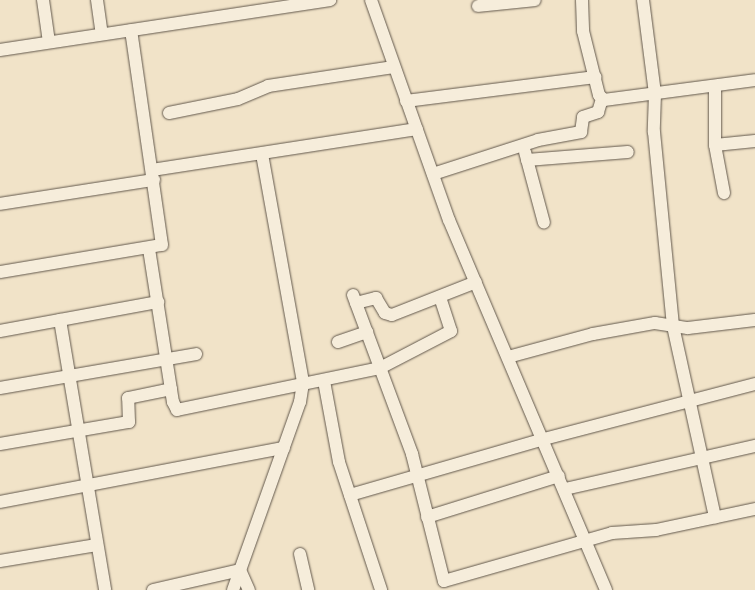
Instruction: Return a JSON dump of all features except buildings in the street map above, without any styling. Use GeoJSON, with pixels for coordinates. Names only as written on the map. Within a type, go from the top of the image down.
{"type":"FeatureCollection","features":[{"type":"Feature","properties":{"kind":"street"},"geometry":{"type":"LineString","coordinates":[[43,0],[49,42]]}},
{"type":"Feature","properties":{"kind":"street"},"geometry":{"type":"LineString","coordinates":[[97,0],[102,34]]}},
{"type":"Feature","properties":{"kind":"street"},"geometry":{"type":"LineString","coordinates":[[0,50],[330,0]]}},
{"type":"Feature","properties":{"kind":"street"},"geometry":{"type":"LineString","coordinates":[[370,0],[432,174],[476,282],[587,540],[606,590]]}},
{"type":"Feature","properties":{"kind":"street"},"geometry":{"type":"LineString","coordinates":[[478,6],[535,0]]}},
{"type":"Feature","properties":{"kind":"street"},"geometry":{"type":"LineString","coordinates":[[432,174],[523,145],[581,132],[583,117],[598,112],[602,99],[583,31],[582,0]]}},
{"type":"Feature","properties":{"kind":"street"},"geometry":{"type":"LineString","coordinates":[[643,0],[655,94],[654,132],[673,326],[700,458],[715,517]]}},
{"type":"Feature","properties":{"kind":"street"},"geometry":{"type":"LineString","coordinates":[[0,272],[161,246],[163,241],[131,30]]}},
{"type":"Feature","properties":{"kind":"street"},"geometry":{"type":"LineString","coordinates":[[168,113],[238,99],[268,86],[394,67]]}},
{"type":"Feature","properties":{"kind":"street"},"geometry":{"type":"LineString","coordinates":[[406,101],[595,77]]}},
{"type":"Feature","properties":{"kind":"street"},"geometry":{"type":"LineString","coordinates":[[602,99],[655,94],[755,80]]}},
{"type":"Feature","properties":{"kind":"street"},"geometry":{"type":"LineString","coordinates":[[715,86],[715,145],[724,193]]}},
{"type":"Feature","properties":{"kind":"street"},"geometry":{"type":"LineString","coordinates":[[0,204],[262,154],[417,129]]}},
{"type":"Feature","properties":{"kind":"street"},"geometry":{"type":"LineString","coordinates":[[715,145],[755,141]]}},
{"type":"Feature","properties":{"kind":"street"},"geometry":{"type":"LineString","coordinates":[[523,145],[544,223]]}},
{"type":"Feature","properties":{"kind":"street"},"geometry":{"type":"LineString","coordinates":[[527,160],[628,152]]}},
{"type":"Feature","properties":{"kind":"street"},"geometry":{"type":"LineString","coordinates":[[233,590],[284,448],[302,386],[301,363],[286,299],[262,154]]}},
{"type":"Feature","properties":{"kind":"street"},"geometry":{"type":"LineString","coordinates":[[149,249],[174,406],[180,410],[302,386],[380,368],[452,331],[440,297]]}},
{"type":"Feature","properties":{"kind":"street"},"geometry":{"type":"LineString","coordinates":[[476,282],[389,315],[376,298],[354,299],[418,476],[444,581],[624,531],[656,530],[755,509]]}},
{"type":"Feature","properties":{"kind":"street"},"geometry":{"type":"LineString","coordinates":[[0,331],[158,302]]}},
{"type":"Feature","properties":{"kind":"street"},"geometry":{"type":"LineString","coordinates":[[60,320],[105,590]]}},
{"type":"Feature","properties":{"kind":"street"},"geometry":{"type":"LineString","coordinates":[[508,357],[616,330],[662,322],[688,328],[755,320]]}},
{"type":"Feature","properties":{"kind":"street"},"geometry":{"type":"LineString","coordinates":[[338,342],[367,332]]}},
{"type":"Feature","properties":{"kind":"street"},"geometry":{"type":"LineString","coordinates":[[0,388],[196,354]]}},
{"type":"Feature","properties":{"kind":"street"},"geometry":{"type":"LineString","coordinates":[[324,381],[339,462],[381,590]]}},
{"type":"Feature","properties":{"kind":"street"},"geometry":{"type":"LineString","coordinates":[[350,495],[544,439],[755,384]]}},
{"type":"Feature","properties":{"kind":"street"},"geometry":{"type":"LineString","coordinates":[[0,444],[129,422],[128,398],[171,389]]}},
{"type":"Feature","properties":{"kind":"street"},"geometry":{"type":"LineString","coordinates":[[565,489],[755,446]]}},
{"type":"Feature","properties":{"kind":"street"},"geometry":{"type":"LineString","coordinates":[[0,502],[284,448]]}},
{"type":"Feature","properties":{"kind":"street"},"geometry":{"type":"LineString","coordinates":[[427,517],[559,476]]}},
{"type":"Feature","properties":{"kind":"street"},"geometry":{"type":"LineString","coordinates":[[0,561],[97,545]]}},
{"type":"Feature","properties":{"kind":"street"},"geometry":{"type":"LineString","coordinates":[[300,554],[308,590]]}},
{"type":"Feature","properties":{"kind":"street"},"geometry":{"type":"LineString","coordinates":[[153,590],[240,570]]}},
{"type":"Feature","properties":{"kind":"street"},"geometry":{"type":"LineString","coordinates":[[240,570],[248,590]]}}]}
